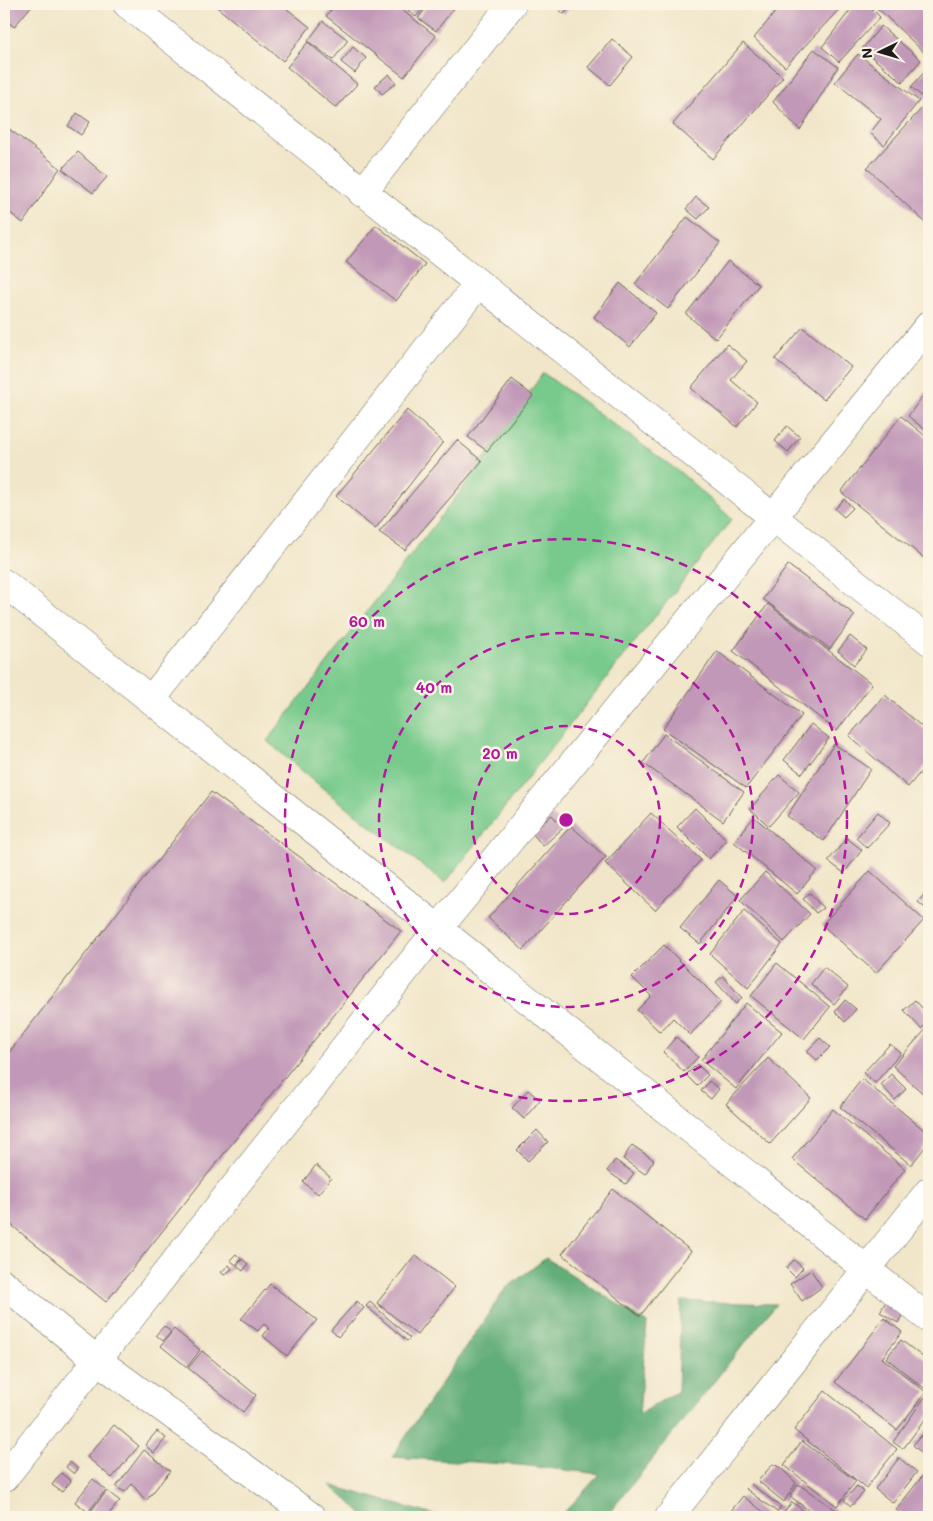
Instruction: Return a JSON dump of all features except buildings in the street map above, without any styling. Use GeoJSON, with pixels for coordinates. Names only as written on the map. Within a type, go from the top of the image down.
{"type":"FeatureCollection","features":[{"type":"Feature","properties":{"kind":"street"},"geometry":{"type":"LineString","coordinates":[[127,4],[362,193],[929,641]]}},
{"type":"Feature","properties":{"kind":"street"},"geometry":{"type":"LineString","coordinates":[[362,193],[512,4]]}},
{"type":"Feature","properties":{"kind":"street"},"geometry":{"type":"LineString","coordinates":[[151,700],[478,284]]}},
{"type":"Feature","properties":{"kind":"street"},"geometry":{"type":"LineString","coordinates":[[4,1478],[438,929],[929,325]]}},
{"type":"Feature","properties":{"kind":"street"},"geometry":{"type":"LineString","coordinates":[[4,583],[929,1319]]}},
{"type":"Feature","properties":{"kind":"street"},"geometry":{"type":"LineString","coordinates":[[669,1517],[929,1191]]}},
{"type":"Feature","properties":{"kind":"street"},"geometry":{"type":"LineString","coordinates":[[4,1284],[98,1360],[312,1517]]}},
{"type":"Feature","properties":{"kind":"green space"},"geometry":{"type":"Polygon","coordinates":[[[543,373],[681,473],[732,519],[445,883],[331,795],[267,741],[476,471],[543,373]]]}},
{"type":"Feature","properties":{"kind":"green space"},"geometry":{"type":"Polygon","coordinates":[[[546,1258],[647,1323],[639,1414],[678,1391],[681,1301],[776,1304],[606,1517],[560,1517],[600,1474],[520,1465],[392,1457],[505,1289],[546,1258]]]}},
{"type":"Feature","properties":{"kind":"green space"},"geometry":{"type":"Polygon","coordinates":[[[330,1485],[441,1517],[366,1517],[330,1485]]]}}]}
